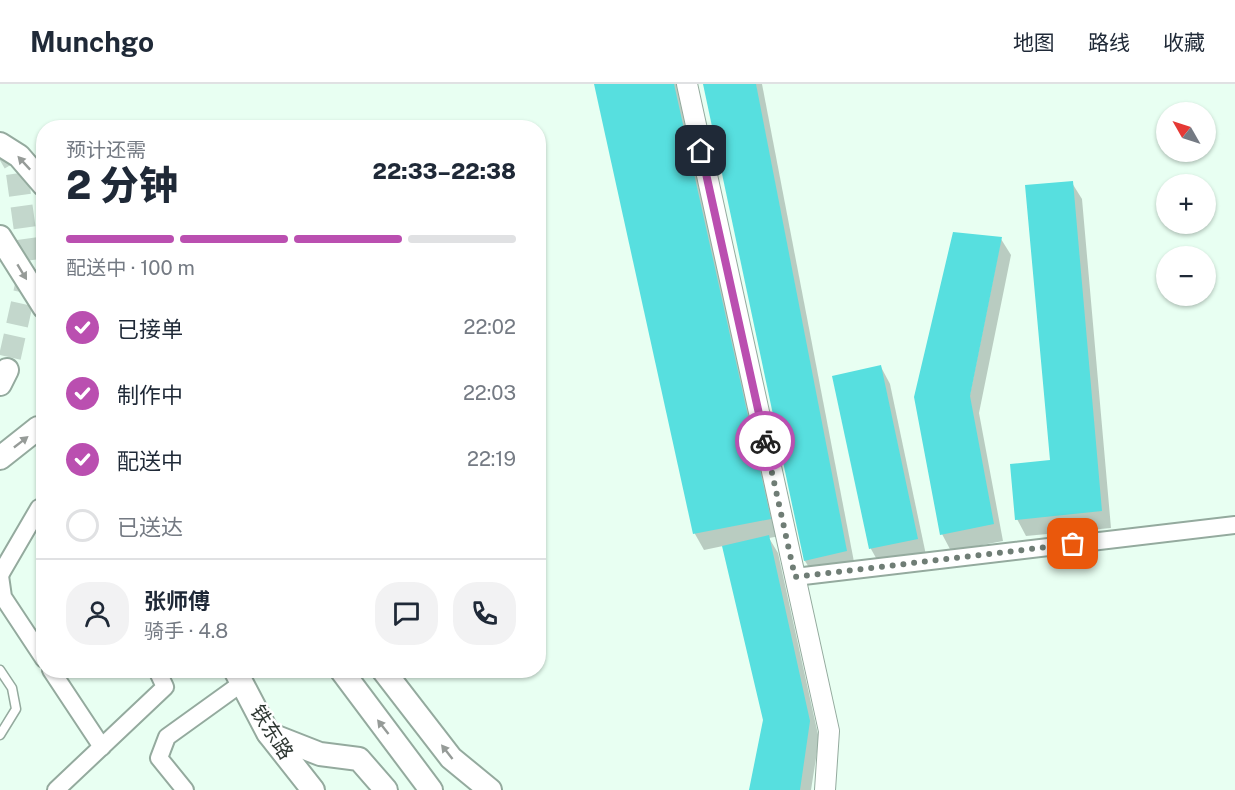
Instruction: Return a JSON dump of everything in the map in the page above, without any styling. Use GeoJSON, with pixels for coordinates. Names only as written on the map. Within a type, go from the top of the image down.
{"type":"FeatureCollection","features":[{"type":"Feature","properties":{"kind":"main road"},"geometry":{"type":"LineString","coordinates":[[0,144],[19,156],[36,176]]}},
{"type":"Feature","properties":{"kind":"main road"},"geometry":{"type":"LineString","coordinates":[[0,237],[36,294]]}},
{"type":"Feature","properties":{"kind":"main road"},"geometry":{"type":"LineString","coordinates":[[0,458],[36,430]]}},
{"type":"Feature","properties":{"kind":"main road","name":"铁东路"},"geometry":{"type":"LineString","coordinates":[[239,678],[268,733],[313,790]]}},
{"type":"Feature","properties":{"kind":"main road"},"geometry":{"type":"LineString","coordinates":[[347,678],[431,790]]}},
{"type":"Feature","properties":{"kind":"main road"},"geometry":{"type":"LineString","coordinates":[[389,678],[451,758],[490,790]]}},
{"type":"Feature","properties":{"kind":"main road"},"geometry":{"type":"LineString","coordinates":[[268,733],[320,754],[359,759],[386,790]]}},
{"type":"Feature","properties":{"kind":"street"},"geometry":{"type":"LineString","coordinates":[[687,84],[829,731],[825,790]]}},
{"type":"Feature","properties":{"kind":"street"},"geometry":{"type":"LineString","coordinates":[[36,513],[0,575],[3,597],[36,646]]}},
{"type":"Feature","properties":{"kind":"street"},"geometry":{"type":"LineString","coordinates":[[795,577],[1235,525]]}},
{"type":"Feature","properties":{"kind":"street"},"geometry":{"type":"LineString","coordinates":[[56,678],[102,747]]}},
{"type":"Feature","properties":{"kind":"street"},"geometry":{"type":"LineString","coordinates":[[56,790],[165,687],[161,678]]}},
{"type":"Feature","properties":{"kind":"street"},"geometry":{"type":"LineString","coordinates":[[185,790],[159,758],[167,737],[237,678]]}},
{"type":"Feature","properties":{"kind":"lane"},"geometry":{"type":"LineString","coordinates":[[0,670],[12,688],[16,709],[0,735]]}},
{"type":"Feature","properties":{"kind":"building"},"geometry":{"type":"Polygon","coordinates":[[[594,84],[674,84],[771,519],[693,534],[594,84]]]}},
{"type":"Feature","properties":{"kind":"building"},"geometry":{"type":"Polygon","coordinates":[[[703,84],[756,84],[847,551],[804,561],[703,84]]]}},
{"type":"Feature","properties":{"kind":"building"},"geometry":{"type":"Polygon","coordinates":[[[1073,181],[1102,511],[1015,520],[1010,464],[1050,460],[1025,185],[1073,181]]]}},
{"type":"Feature","properties":{"kind":"building"},"geometry":{"type":"Polygon","coordinates":[[[953,232],[1002,237],[970,396],[994,524],[940,535],[914,397],[953,232]]]}},
{"type":"Feature","properties":{"kind":"building"},"geometry":{"type":"Polygon","coordinates":[[[881,365],[918,539],[869,549],[832,376],[881,365]]]}},
{"type":"Feature","properties":{"kind":"building"},"geometry":{"type":"Polygon","coordinates":[[[769,535],[810,721],[800,790],[749,790],[763,720],[722,546],[769,535]]]}},
{"type":"Feature","properties":{"kind":"tunnel"},"geometry":{"type":"LineString","coordinates":[[3,144],[16,166],[30,267],[7,370]]}},
{"type":"Feature","properties":{"kind":"way so far"},"geometry":{"type":"LineString","coordinates":[[765,441],[795,577],[1073,544]]}},
{"type":"Feature","properties":{"kind":"route"},"geometry":{"type":"LineString","coordinates":[[701,151],[765,441]]}}]}
